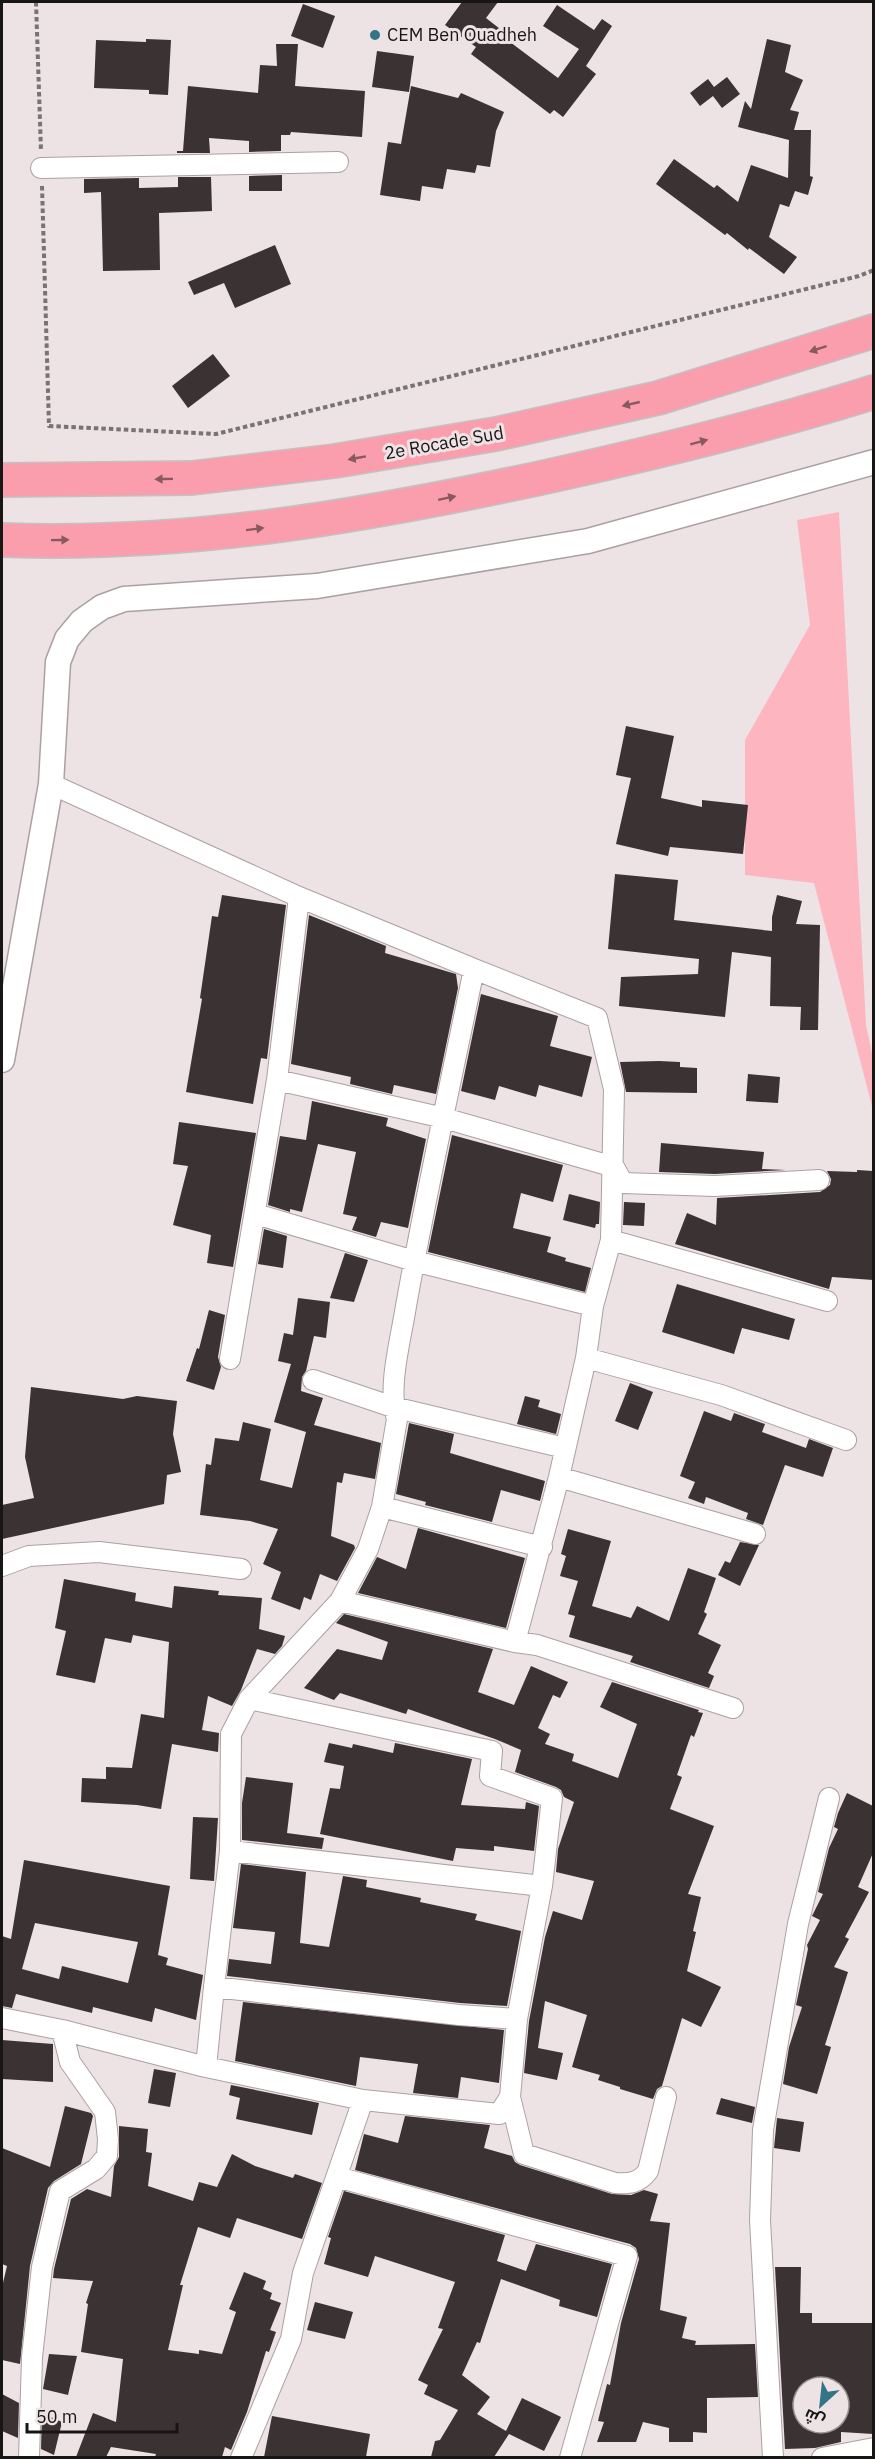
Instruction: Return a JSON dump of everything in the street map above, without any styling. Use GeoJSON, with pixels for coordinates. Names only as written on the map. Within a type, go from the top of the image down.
{"type":"FeatureCollection","features":[{"type":"Feature","properties":{"kind":"highway","name":"2e Rocade Sud"},"geometry":{"type":"LineString","coordinates":[[2,480],[192,478],[335,461],[496,434],[658,398],[873,331]]}},
{"type":"Feature","properties":{"kind":"highway"},"geometry":{"type":"LineString","coordinates":[[2,540],[123,539],[228,532],[333,519],[424,503],[677,448],[873,392]]}},
{"type":"Feature","properties":{"kind":"street"},"geometry":{"type":"LineString","coordinates":[[41,168],[338,162]]}},
{"type":"Feature","properties":{"kind":"street"},"geometry":{"type":"LineString","coordinates":[[2,1060],[51,784],[58,662],[67,639],[82,621],[102,607],[124,600],[317,586],[588,541],[873,462]]}},
{"type":"Feature","properties":{"kind":"street"},"geometry":{"type":"LineString","coordinates":[[51,784],[299,897],[597,1018],[614,1089],[614,1167],[610,1240],[593,1306],[586,1358],[559,1477],[515,1642]]}},
{"type":"Feature","properties":{"kind":"street"},"geometry":{"type":"LineString","coordinates":[[230,1359],[277,1080],[299,897]]}},
{"type":"Feature","properties":{"kind":"street"},"geometry":{"type":"LineString","coordinates":[[206,2067],[230,1851],[231,1734],[249,1699],[340,1601],[368,1549],[382,1508],[397,1419],[393,1407],[396,1366],[414,1261],[474,969]]}},
{"type":"Feature","properties":{"kind":"street"},"geometry":{"type":"LineString","coordinates":[[277,1080],[444,1119],[614,1167],[623,1183],[715,1186],[819,1180]]}},
{"type":"Feature","properties":{"kind":"street"},"geometry":{"type":"LineString","coordinates":[[255,1214],[414,1261],[593,1306]]}},
{"type":"Feature","properties":{"kind":"street"},"geometry":{"type":"LineString","coordinates":[[610,1240],[827,1301]]}},
{"type":"Feature","properties":{"kind":"street"},"geometry":{"type":"LineString","coordinates":[[586,1358],[721,1395],[846,1440]]}},
{"type":"Feature","properties":{"kind":"street"},"geometry":{"type":"LineString","coordinates":[[314,1380],[393,1407],[565,1448]]}},
{"type":"Feature","properties":{"kind":"street"},"geometry":{"type":"LineString","coordinates":[[559,1477],[755,1534]]}},
{"type":"Feature","properties":{"kind":"street"},"geometry":{"type":"LineString","coordinates":[[382,1508],[542,1547]]}},
{"type":"Feature","properties":{"kind":"street"},"geometry":{"type":"LineString","coordinates":[[2,1566],[29,1556],[99,1552],[241,1569]]}},
{"type":"Feature","properties":{"kind":"street"},"geometry":{"type":"LineString","coordinates":[[340,1601],[515,1642],[537,1645],[733,1708]]}},
{"type":"Feature","properties":{"kind":"street"},"geometry":{"type":"LineString","coordinates":[[249,1699],[492,1751],[490,1776],[552,1798],[542,1886],[517,2019],[510,2097],[524,2154],[615,2183],[628,2184],[641,2180],[648,2171],[666,2097]]}},
{"type":"Feature","properties":{"kind":"street"},"geometry":{"type":"LineString","coordinates":[[773,2457],[760,2220],[763,2130],[798,1924],[829,1798]]}},
{"type":"Feature","properties":{"kind":"street"},"geometry":{"type":"LineString","coordinates":[[230,1851],[542,1886]]}},
{"type":"Feature","properties":{"kind":"street"},"geometry":{"type":"LineString","coordinates":[[214,1987],[459,2015],[517,2019]]}},
{"type":"Feature","properties":{"kind":"street"},"geometry":{"type":"LineString","coordinates":[[2,2018],[62,2030],[206,2067],[363,2100],[499,2114],[510,2097]]}},
{"type":"Feature","properties":{"kind":"street"},"geometry":{"type":"LineString","coordinates":[[29,2457],[32,2357],[41,2279],[60,2191],[96,2169],[107,2156],[105,2112],[70,2062],[62,2030]]}},
{"type":"Feature","properties":{"kind":"street"},"geometry":{"type":"LineString","coordinates":[[241,2457],[291,2339],[303,2273],[363,2100]]}},
{"type":"Feature","properties":{"kind":"street"},"geometry":{"type":"LineString","coordinates":[[337,2177],[627,2256],[570,2457]]}},
{"type":"Feature","properties":{"kind":"street"},"geometry":{"type":"LineString","coordinates":[[822,2457],[870,2452]]}},
{"type":"Feature","properties":{"kind":"path"},"geometry":{"type":"LineString","coordinates":[[36,2],[49,426],[216,434],[859,276],[873,270]]}},
{"type":"Feature","properties":{"kind":"shaded area"},"geometry":{"type":"Polygon","coordinates":[[[839,512],[866,1025],[873,1058],[873,1110],[814,883],[745,875],[745,740],[810,625],[797,520],[839,512]]]}},
{"type":"Feature","properties":{"kind":"building"},"geometry":{"type":"Polygon","coordinates":[[[462,2],[498,2],[486,18],[509,36],[506,39],[558,78],[579,49],[543,26],[557,5],[594,30],[602,19],[612,26],[586,66],[596,74],[563,117],[554,110],[550,114],[471,54],[476,47],[445,25],[462,2]]]}},
{"type":"Feature","properties":{"kind":"building"},"geometry":{"type":"Polygon","coordinates":[[[303,4],[335,16],[323,48],[291,36],[303,4]]]}},
{"type":"Feature","properties":{"kind":"building"},"geometry":{"type":"Polygon","coordinates":[[[146,39],[171,40],[168,95],[149,94],[149,90],[94,88],[96,40],[146,42],[146,39]]]}},
{"type":"Feature","properties":{"kind":"building"},"geometry":{"type":"Polygon","coordinates":[[[767,39],[791,45],[785,72],[803,80],[790,110],[799,112],[794,130],[811,130],[810,176],[813,177],[808,195],[795,191],[789,207],[780,204],[769,237],[797,257],[784,274],[727,233],[725,235],[656,184],[674,159],[714,188],[717,185],[738,202],[751,165],[788,178],[789,140],[738,127],[745,101],[751,109],[767,39]]]}},
{"type":"Feature","properties":{"kind":"building"},"geometry":{"type":"Polygon","coordinates":[[[276,44],[298,44],[295,86],[365,91],[362,137],[291,132],[290,135],[281,135],[281,151],[249,152],[249,141],[209,138],[210,153],[177,153],[177,151],[183,151],[188,86],[258,93],[260,65],[277,66],[276,44]]]}},
{"type":"Feature","properties":{"kind":"building"},"geometry":{"type":"Polygon","coordinates":[[[377,51],[414,56],[409,92],[372,87],[377,51]]]}},
{"type":"Feature","properties":{"kind":"building"},"geometry":{"type":"Polygon","coordinates":[[[727,77],[740,94],[722,108],[713,96],[700,106],[690,93],[708,79],[714,87],[727,77]]]}},
{"type":"Feature","properties":{"kind":"building"},"geometry":{"type":"Polygon","coordinates":[[[411,86],[458,98],[461,93],[504,112],[496,131],[490,167],[477,165],[475,173],[447,169],[443,189],[422,186],[420,201],[380,195],[388,142],[401,144],[411,86]]]}},
{"type":"Feature","properties":{"kind":"building"},"geometry":{"type":"Polygon","coordinates":[[[282,175],[282,191],[249,191],[249,176],[282,175]]]}},
{"type":"Feature","properties":{"kind":"building"},"geometry":{"type":"Polygon","coordinates":[[[178,177],[211,177],[212,211],[159,213],[160,270],[103,271],[101,192],[84,193],[84,179],[139,178],[139,188],[178,187],[178,177]]]}},
{"type":"Feature","properties":{"kind":"building"},"geometry":{"type":"Polygon","coordinates":[[[275,245],[291,284],[235,308],[224,283],[194,295],[188,282],[275,245]]]}},
{"type":"Feature","properties":{"kind":"building"},"geometry":{"type":"Polygon","coordinates":[[[213,354],[230,376],[188,408],[172,386],[213,354]]]}},
{"type":"Feature","properties":{"kind":"building"},"geometry":{"type":"Polygon","coordinates":[[[626,726],[674,736],[661,798],[702,807],[702,800],[748,805],[743,854],[670,847],[668,856],[616,844],[631,778],[616,775],[626,726]]]}},
{"type":"Feature","properties":{"kind":"building"},"geometry":{"type":"Polygon","coordinates":[[[615,874],[678,880],[674,920],[772,931],[772,917],[777,895],[802,901],[796,924],[820,925],[818,1030],[800,1030],[801,1007],[770,1006],[771,957],[732,952],[725,1017],[619,1006],[621,977],[698,974],[699,959],[608,949],[615,874]]]}},
{"type":"Feature","properties":{"kind":"building"},"geometry":{"type":"Polygon","coordinates":[[[222,895],[286,905],[267,1059],[261,1058],[253,1104],[186,1092],[202,999],[200,998],[212,916],[218,917],[222,895]]]}},
{"type":"Feature","properties":{"kind":"building"},"geometry":{"type":"Polygon","coordinates":[[[309,915],[386,946],[385,953],[456,974],[458,988],[436,1094],[394,1085],[392,1094],[350,1084],[351,1077],[291,1064],[309,915]]]}},
{"type":"Feature","properties":{"kind":"building"},"geometry":{"type":"Polygon","coordinates":[[[481,994],[558,1016],[550,1046],[592,1057],[582,1097],[539,1085],[536,1097],[499,1086],[495,1100],[461,1091],[481,994]]]}},
{"type":"Feature","properties":{"kind":"building"},"geometry":{"type":"Polygon","coordinates":[[[620,1062],[680,1062],[680,1067],[697,1068],[697,1093],[626,1092],[620,1062]]]}},
{"type":"Feature","properties":{"kind":"building"},"geometry":{"type":"Polygon","coordinates":[[[748,1074],[780,1077],[778,1103],[746,1101],[748,1074]]]}},
{"type":"Feature","properties":{"kind":"building"},"geometry":{"type":"Polygon","coordinates":[[[312,1101],[388,1118],[386,1126],[426,1139],[408,1228],[381,1222],[376,1237],[352,1230],[357,1217],[343,1214],[356,1152],[318,1144],[302,1212],[290,1209],[290,1212],[268,1205],[280,1136],[306,1140],[312,1101]]]}},
{"type":"Feature","properties":{"kind":"building"},"geometry":{"type":"Polygon","coordinates":[[[179,1122],[256,1133],[233,1267],[207,1263],[211,1235],[173,1225],[188,1166],[173,1164],[179,1122]]]}},
{"type":"Feature","properties":{"kind":"building"},"geometry":{"type":"Polygon","coordinates":[[[452,1135],[563,1165],[553,1202],[521,1193],[513,1228],[551,1237],[547,1252],[566,1258],[565,1261],[591,1268],[585,1292],[428,1252],[452,1135]]]}},
{"type":"Feature","properties":{"kind":"building"},"geometry":{"type":"Polygon","coordinates":[[[661,1143],[764,1152],[762,1169],[786,1170],[715,1174],[659,1172],[661,1143]]]}},
{"type":"Feature","properties":{"kind":"building"},"geometry":{"type":"Polygon","coordinates":[[[857,1170],[873,1171],[873,1280],[832,1277],[829,1289],[675,1244],[687,1213],[716,1225],[717,1198],[820,1192],[830,1185],[831,1179],[827,1171],[857,1172],[857,1170]]]}},
{"type":"Feature","properties":{"kind":"building"},"geometry":{"type":"Polygon","coordinates":[[[569,1194],[600,1202],[599,1224],[596,1224],[595,1228],[563,1220],[569,1194]]]}},
{"type":"Feature","properties":{"kind":"building"},"geometry":{"type":"Polygon","coordinates":[[[624,1202],[645,1203],[644,1226],[623,1225],[624,1202]]]}},
{"type":"Feature","properties":{"kind":"building"},"geometry":{"type":"Polygon","coordinates":[[[264,1229],[287,1236],[283,1268],[258,1264],[264,1229]]]}},
{"type":"Feature","properties":{"kind":"building"},"geometry":{"type":"Polygon","coordinates":[[[345,1253],[368,1260],[354,1302],[330,1298],[345,1253]]]}},
{"type":"Feature","properties":{"kind":"building"},"geometry":{"type":"Polygon","coordinates":[[[677,1284],[795,1319],[789,1340],[742,1328],[734,1354],[662,1332],[677,1284]]]}},
{"type":"Feature","properties":{"kind":"building"},"geometry":{"type":"Polygon","coordinates":[[[298,1298],[330,1302],[326,1338],[314,1336],[306,1371],[302,1377],[301,1391],[323,1398],[314,1425],[381,1443],[375,1479],[344,1473],[342,1483],[337,1482],[331,1536],[354,1545],[355,1548],[337,1581],[320,1574],[311,1600],[304,1597],[300,1610],[271,1599],[281,1572],[263,1564],[278,1529],[250,1521],[200,1515],[206,1464],[211,1465],[215,1438],[239,1441],[243,1422],[271,1429],[260,1480],[292,1488],[306,1432],[274,1422],[291,1364],[278,1361],[284,1333],[293,1335],[298,1298]]]}},
{"type":"Feature","properties":{"kind":"building"},"geometry":{"type":"Polygon","coordinates":[[[209,1310],[225,1315],[218,1357],[221,1367],[214,1390],[186,1381],[197,1348],[199,1349],[209,1310]]]}},
{"type":"Feature","properties":{"kind":"building"},"geometry":{"type":"Polygon","coordinates":[[[630,1383],[653,1392],[638,1430],[615,1421],[630,1383]]]}},
{"type":"Feature","properties":{"kind":"building"},"geometry":{"type":"Polygon","coordinates":[[[31,1387],[123,1399],[137,1396],[177,1401],[173,1434],[181,1472],[167,1475],[164,1504],[2,1539],[2,1505],[34,1498],[25,1457],[31,1387]]]}},
{"type":"Feature","properties":{"kind":"building"},"geometry":{"type":"Polygon","coordinates":[[[525,1396],[540,1400],[538,1407],[561,1414],[556,1434],[517,1424],[525,1396]]]}},
{"type":"Feature","properties":{"kind":"building"},"geometry":{"type":"Polygon","coordinates":[[[704,1411],[731,1421],[734,1413],[765,1424],[762,1432],[806,1448],[809,1439],[833,1448],[823,1477],[785,1465],[763,1525],[746,1519],[748,1513],[706,1497],[704,1504],[688,1498],[695,1482],[680,1476],[704,1411]]]}},
{"type":"Feature","properties":{"kind":"building"},"geometry":{"type":"Polygon","coordinates":[[[409,1423],[454,1434],[450,1453],[545,1481],[540,1501],[501,1490],[492,1522],[425,1505],[426,1502],[396,1494],[409,1423]]]}},
{"type":"Feature","properties":{"kind":"building"},"geometry":{"type":"Polygon","coordinates":[[[418,1528],[525,1558],[506,1628],[358,1593],[377,1557],[406,1569],[418,1528]]]}},
{"type":"Feature","properties":{"kind":"building"},"geometry":{"type":"Polygon","coordinates":[[[568,1529],[611,1541],[592,1606],[631,1618],[637,1606],[669,1621],[688,1568],[716,1578],[704,1612],[707,1614],[698,1634],[721,1645],[708,1673],[714,1676],[709,1688],[630,1662],[633,1656],[569,1637],[575,1616],[568,1614],[578,1581],[560,1576],[566,1556],[561,1554],[568,1529]]]}},
{"type":"Feature","properties":{"kind":"building"},"geometry":{"type":"Polygon","coordinates":[[[740,1542],[759,1545],[740,1586],[718,1575],[725,1561],[730,1563],[740,1542]]]}},
{"type":"Feature","properties":{"kind":"building"},"geometry":{"type":"Polygon","coordinates":[[[64,1579],[136,1593],[135,1601],[172,1608],[174,1586],[219,1591],[218,1595],[262,1598],[259,1629],[285,1636],[282,1646],[275,1654],[257,1649],[241,1690],[232,1706],[208,1696],[202,1730],[219,1733],[218,1752],[172,1744],[161,1809],[137,1805],[81,1802],[82,1778],[106,1779],[106,1767],[132,1768],[141,1714],[164,1718],[169,1642],[133,1635],[131,1643],[105,1638],[95,1683],[56,1675],[66,1631],[55,1628],[64,1579]]]}},
{"type":"Feature","properties":{"kind":"building"},"geometry":{"type":"Polygon","coordinates":[[[344,1614],[493,1649],[478,1692],[514,1705],[531,1666],[568,1682],[560,1698],[553,1695],[538,1728],[550,1734],[545,1744],[574,1754],[572,1761],[618,1778],[637,1724],[600,1707],[612,1682],[703,1713],[694,1737],[691,1735],[677,1775],[682,1777],[670,1809],[714,1826],[688,1894],[701,1897],[687,1971],[721,1987],[701,2027],[682,2018],[662,2086],[657,2089],[653,2099],[598,2080],[600,2075],[572,2067],[587,2015],[545,2001],[538,2048],[563,2053],[557,2080],[524,2073],[529,2021],[545,1937],[553,1911],[582,1920],[594,1881],[556,1872],[558,1849],[574,1802],[564,1797],[561,1790],[556,1787],[515,1772],[521,1750],[495,1739],[408,1709],[406,1714],[340,1693],[334,1700],[304,1688],[337,1649],[382,1660],[388,1642],[336,1623],[344,1614]]]}},
{"type":"Feature","properties":{"kind":"building"},"geometry":{"type":"Polygon","coordinates":[[[329,1743],[352,1748],[353,1744],[393,1753],[395,1743],[472,1759],[461,1805],[525,1809],[526,1802],[539,1806],[534,1851],[494,1846],[494,1851],[456,1848],[453,1861],[320,1834],[330,1788],[340,1789],[344,1766],[324,1762],[329,1743]]]}},
{"type":"Feature","properties":{"kind":"building"},"geometry":{"type":"Polygon","coordinates":[[[246,1777],[293,1783],[287,1833],[324,1838],[322,1849],[242,1840],[242,1803],[246,1777]]]}},
{"type":"Feature","properties":{"kind":"building"},"geometry":{"type":"Polygon","coordinates":[[[847,1793],[873,1806],[873,1853],[858,1887],[869,1892],[845,1937],[849,1939],[834,1967],[848,1972],[825,2045],[831,2047],[817,2094],[783,2084],[789,2047],[802,2007],[796,2005],[807,1945],[820,1920],[812,1916],[823,1894],[818,1892],[829,1848],[838,1829],[834,1827],[838,1813],[847,1793]]]}},
{"type":"Feature","properties":{"kind":"building"},"geometry":{"type":"Polygon","coordinates":[[[193,1817],[218,1818],[214,1881],[190,1879],[193,1817]]]}},
{"type":"Feature","properties":{"kind":"building"},"geometry":{"type":"Polygon","coordinates":[[[24,1860],[170,1886],[158,1955],[168,1958],[166,1965],[203,1975],[196,2020],[155,2008],[152,2022],[93,2007],[92,2013],[16,1994],[12,2008],[2,2006],[2,1936],[11,1939],[24,1860]],[[35,1923],[22,1969],[59,1979],[62,1966],[128,1983],[138,1942],[35,1923]]]}},
{"type":"Feature","properties":{"kind":"building"},"geometry":{"type":"Polygon","coordinates":[[[241,1864],[306,1872],[300,1943],[329,1947],[343,1876],[367,1880],[366,1887],[421,1898],[420,1902],[477,1914],[475,1920],[521,1931],[507,2006],[460,2003],[227,1976],[229,1959],[271,1964],[275,1932],[233,1928],[241,1864]]]}},
{"type":"Feature","properties":{"kind":"building"},"geometry":{"type":"Polygon","coordinates":[[[243,2002],[504,2030],[499,2083],[461,2077],[458,2098],[413,2093],[418,2064],[360,2057],[356,2086],[235,2061],[243,2002]]]}},
{"type":"Feature","properties":{"kind":"building"},"geometry":{"type":"Polygon","coordinates":[[[2,2040],[53,2044],[53,2082],[2,2079],[2,2040]]]}},
{"type":"Feature","properties":{"kind":"building"},"geometry":{"type":"Polygon","coordinates":[[[154,2069],[176,2073],[170,2107],[148,2103],[154,2069]]]}},
{"type":"Feature","properties":{"kind":"building"},"geometry":{"type":"Polygon","coordinates":[[[231,2085],[319,2103],[312,2135],[236,2119],[240,2098],[229,2095],[231,2085]]]}},
{"type":"Feature","properties":{"kind":"building"},"geometry":{"type":"Polygon","coordinates":[[[721,2098],[755,2107],[752,2123],[716,2114],[721,2098]]]}},
{"type":"Feature","properties":{"kind":"building"},"geometry":{"type":"Polygon","coordinates":[[[65,2106],[91,2113],[93,2116],[81,2164],[54,2181],[48,2188],[30,2266],[20,2364],[2,2360],[2,2287],[7,2266],[2,2264],[2,2148],[50,2167],[65,2106]]]}},
{"type":"Feature","properties":{"kind":"building"},"geometry":{"type":"Polygon","coordinates":[[[405,2116],[490,2125],[484,2148],[512,2156],[520,2165],[612,2194],[631,2195],[644,2190],[658,2194],[650,2221],[670,2223],[660,2310],[687,2317],[682,2338],[696,2341],[695,2345],[755,2344],[758,2397],[707,2398],[707,2433],[693,2432],[693,2442],[669,2442],[669,2428],[643,2422],[636,2442],[597,2442],[604,2422],[598,2421],[607,2384],[610,2385],[621,2323],[639,2259],[636,2248],[630,2244],[355,2170],[364,2134],[398,2143],[405,2116]]]}},
{"type":"Feature","properties":{"kind":"building"},"geometry":{"type":"Polygon","coordinates":[[[777,2118],[804,2122],[800,2152],[774,2148],[777,2118]]]}},
{"type":"Feature","properties":{"kind":"building"},"geometry":{"type":"Polygon","coordinates":[[[119,2126],[148,2129],[146,2152],[152,2153],[148,2186],[193,2201],[199,2182],[217,2187],[232,2154],[255,2166],[293,2178],[295,2174],[322,2183],[302,2239],[237,2218],[230,2238],[198,2227],[180,2285],[183,2285],[168,2350],[199,2354],[199,2350],[222,2354],[236,2312],[229,2309],[244,2272],[266,2281],[263,2289],[272,2293],[270,2299],[281,2303],[270,2330],[276,2332],[269,2352],[266,2351],[247,2412],[231,2450],[225,2447],[222,2457],[155,2457],[156,2454],[111,2447],[106,2457],[76,2457],[93,2413],[116,2422],[123,2359],[81,2352],[88,2304],[86,2303],[93,2281],[53,2278],[54,2269],[71,2199],[87,2189],[111,2197],[114,2166],[119,2157],[119,2126]]]}},
{"type":"Feature","properties":{"kind":"building"},"geometry":{"type":"Polygon","coordinates":[[[344,2191],[505,2235],[497,2261],[526,2271],[536,2244],[612,2264],[597,2317],[559,2306],[560,2300],[501,2279],[480,2343],[477,2342],[462,2375],[490,2397],[477,2414],[506,2431],[522,2398],[561,2417],[544,2451],[509,2434],[494,2457],[431,2457],[435,2441],[440,2440],[458,2410],[424,2394],[428,2385],[418,2380],[443,2329],[438,2328],[455,2282],[375,2256],[368,2277],[324,2264],[331,2238],[328,2237],[344,2191]]]}},
{"type":"Feature","properties":{"kind":"building"},"geometry":{"type":"Polygon","coordinates":[[[775,2267],[801,2267],[800,2313],[812,2313],[812,2323],[872,2323],[873,2434],[851,2433],[851,2375],[791,2375],[791,2435],[841,2435],[841,2442],[815,2448],[785,2449],[775,2267]]]}},
{"type":"Feature","properties":{"kind":"building"},"geometry":{"type":"Polygon","coordinates":[[[315,2302],[353,2312],[345,2339],[307,2330],[315,2302]]]}},
{"type":"Feature","properties":{"kind":"building"},"geometry":{"type":"Polygon","coordinates":[[[49,2354],[77,2356],[68,2395],[43,2389],[49,2354]]]}},
{"type":"Feature","properties":{"kind":"building"},"geometry":{"type":"Polygon","coordinates":[[[2,2394],[19,2403],[18,2438],[2,2431],[2,2394]]]}},
{"type":"Feature","properties":{"kind":"building"},"geometry":{"type":"Polygon","coordinates":[[[42,2413],[62,2422],[54,2455],[41,2449],[42,2413]]]}},
{"type":"Feature","properties":{"kind":"building"},"geometry":{"type":"Polygon","coordinates":[[[272,2416],[370,2434],[366,2457],[264,2457],[272,2416]]]}},
{"type":"Feature","properties":{"kind":"place","name":"CEM Ben Ouadheh"},"geometry":{"type":"Point","coordinates":[375,35]}}]}
